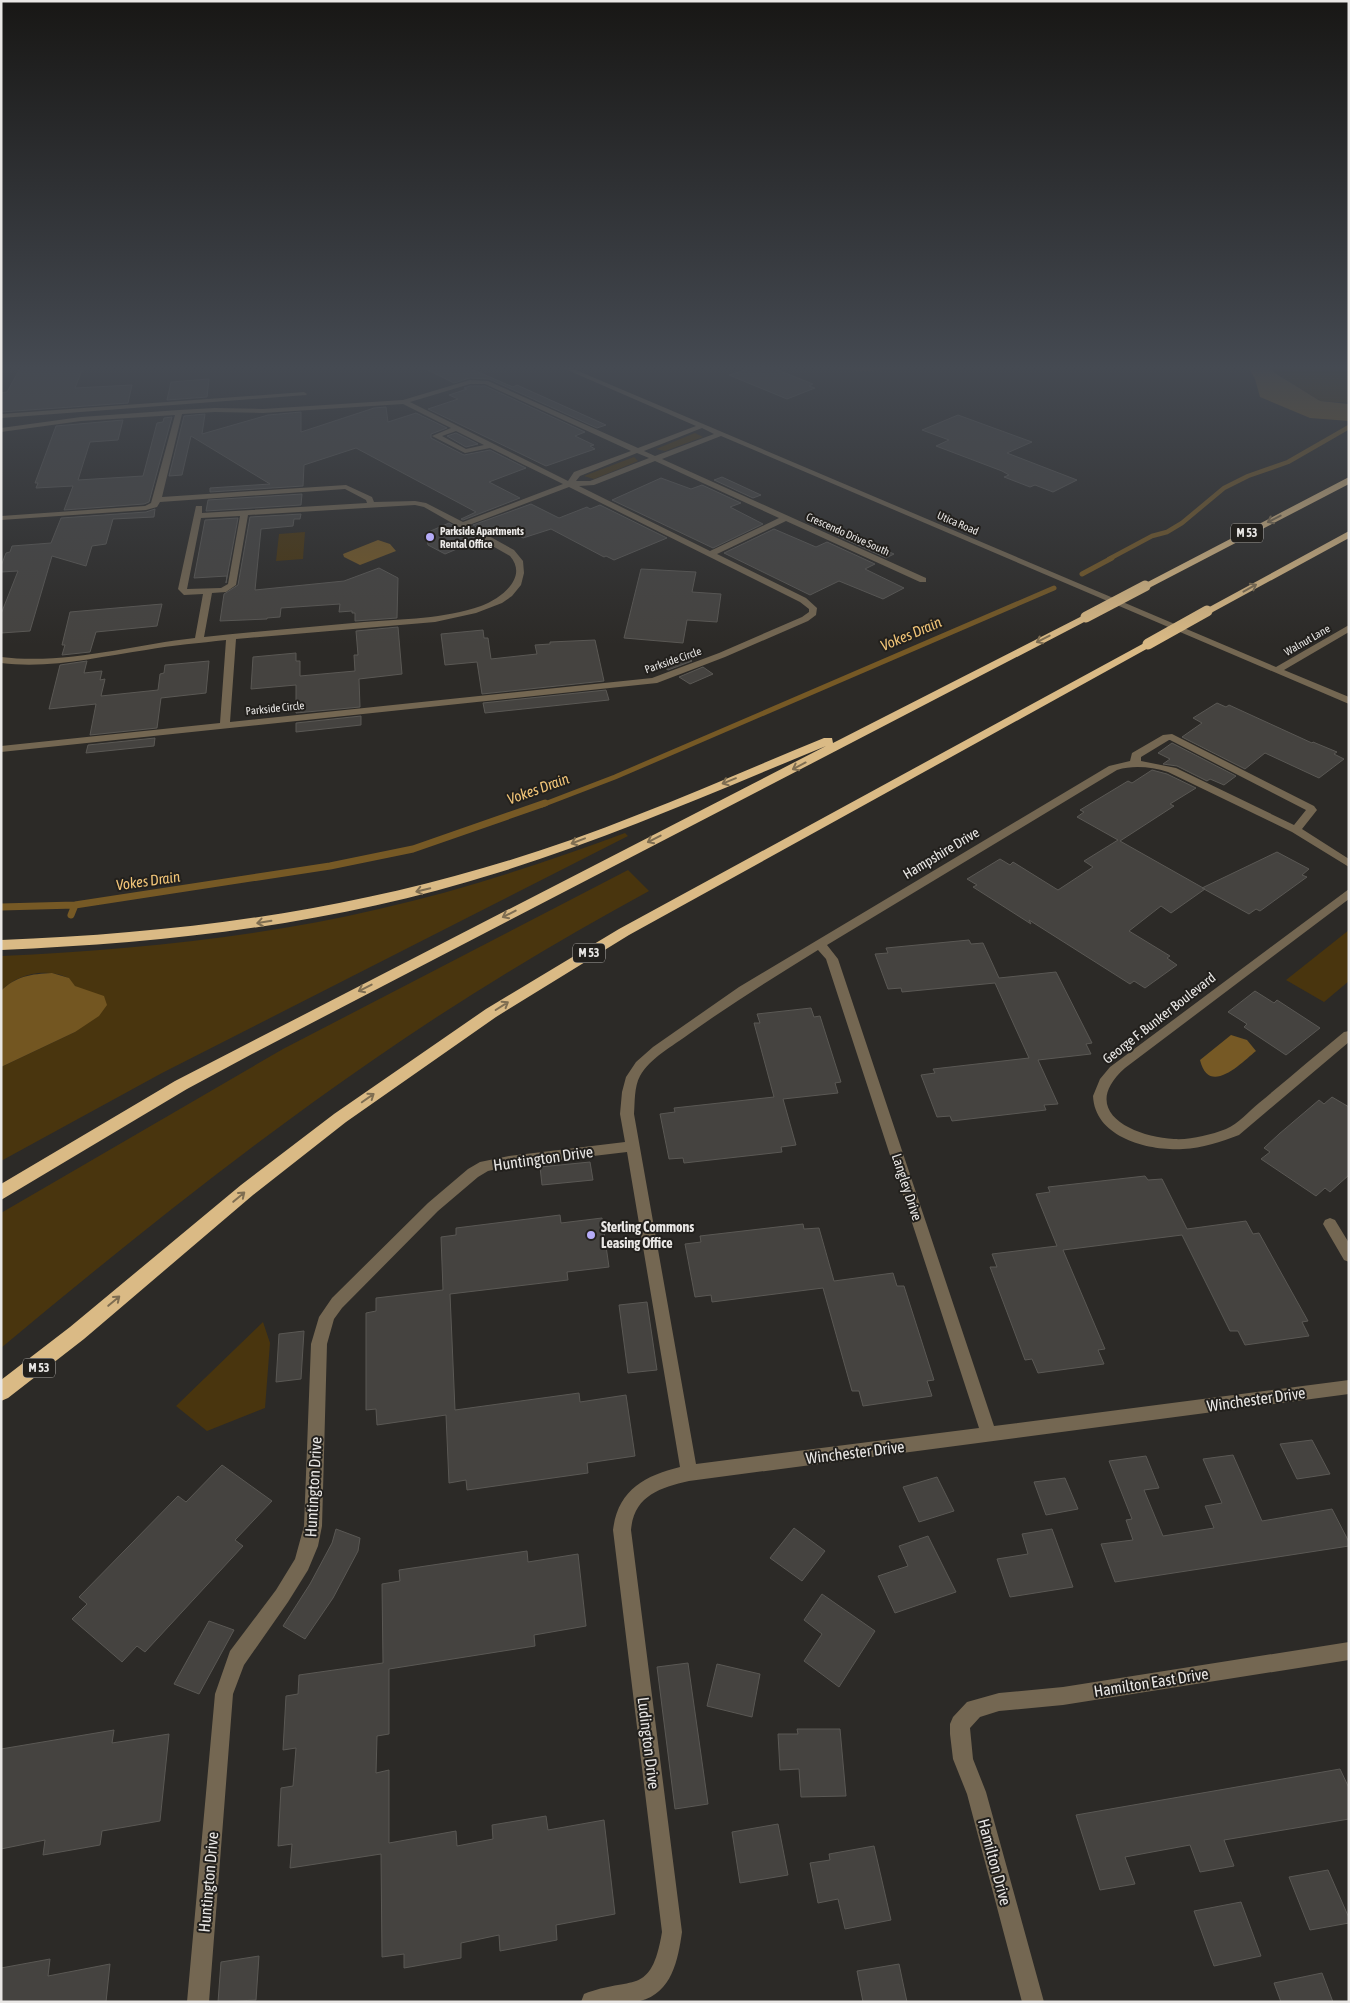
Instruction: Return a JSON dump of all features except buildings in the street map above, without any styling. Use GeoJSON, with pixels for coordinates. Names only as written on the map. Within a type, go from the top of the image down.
{"type":"FeatureCollection","features":[{"type":"Feature","properties":{"kind":"highway","name":"M 53"},"geometry":{"type":"LineString","coordinates":[[1,1193],[181,1085],[1349,480]]}},
{"type":"Feature","properties":{"kind":"highway","name":"M 53"},"geometry":{"type":"LineString","coordinates":[[1,1403],[77,1333],[247,1190],[340,1118],[491,1013],[624,932],[1349,534]]}},
{"type":"Feature","properties":{"kind":"highway"},"geometry":{"type":"LineString","coordinates":[[1,945],[137,938],[242,925],[344,908],[446,884],[571,844],[904,710]]}},
{"type":"Feature","properties":{"kind":"highway"},"geometry":{"type":"LineString","coordinates":[[1,1392],[77,1333]]}},
{"type":"Feature","properties":{"kind":"street"},"geometry":{"type":"LineString","coordinates":[[1,518],[146,508],[154,505],[157,500],[167,458]]}},
{"type":"Feature","properties":{"kind":"street","name":"Parkside Circle"},"geometry":{"type":"LineString","coordinates":[[1,749],[654,681],[722,655],[806,619],[813,613],[813,608],[803,600],[518,458]]}},
{"type":"Feature","properties":{"kind":"street"},"geometry":{"type":"LineString","coordinates":[[570,484],[577,474],[619,458]]}},
{"type":"Feature","properties":{"kind":"street","name":"Utica Road"},"geometry":{"type":"LineString","coordinates":[[778,458],[1349,701]]}},
{"type":"Feature","properties":{"kind":"street"},"geometry":{"type":"LineString","coordinates":[[462,525],[570,484],[591,483],[653,459]]}},
{"type":"Feature","properties":{"kind":"street","name":"Crescendo Drive South"},"geometry":{"type":"LineString","coordinates":[[653,459],[923,580]]}},
{"type":"Feature","properties":{"kind":"street"},"geometry":{"type":"LineString","coordinates":[[157,500],[346,488],[369,499],[371,504]]}},
{"type":"Feature","properties":{"kind":"street"},"geometry":{"type":"LineString","coordinates":[[201,497],[182,589],[184,592],[223,590],[232,585],[244,513]]}},
{"type":"Feature","properties":{"kind":"street"},"geometry":{"type":"LineString","coordinates":[[1,660],[56,661],[134,648],[199,640],[435,619],[492,605],[508,595],[519,580],[520,567],[517,558],[511,552],[426,505],[402,503],[371,504],[197,516]]}},
{"type":"Feature","properties":{"kind":"street"},"geometry":{"type":"LineString","coordinates":[[710,554],[786,518]]}},
{"type":"Feature","properties":{"kind":"street"},"geometry":{"type":"LineString","coordinates":[[199,640],[208,591]]}},
{"type":"Feature","properties":{"kind":"street","name":"Walnut Lane"},"geometry":{"type":"LineString","coordinates":[[1277,670],[1349,628]]}},
{"type":"Feature","properties":{"kind":"street","name":"Parkside Circle"},"geometry":{"type":"LineString","coordinates":[[225,726],[231,638]]}},
{"type":"Feature","properties":{"kind":"street"},"geometry":{"type":"LineString","coordinates":[[1136,763],[1136,755],[1167,737],[1172,738],[1310,808],[1312,810],[1296,830]]}},
{"type":"Feature","properties":{"kind":"street","name":"Hampshire Drive"},"geometry":{"type":"LineString","coordinates":[[633,1146],[627,1114],[629,1092],[633,1077],[641,1065],[658,1050],[743,990],[1112,768],[1136,763],[1161,766],[1172,770],[1296,830],[1349,864]]}},
{"type":"Feature","properties":{"kind":"street","name":"George F. Bunker Boulevard"},"geometry":{"type":"LineString","coordinates":[[1349,893],[1120,1065],[1108,1077],[1100,1090],[1099,1099],[1103,1112],[1115,1126],[1128,1134],[1147,1140],[1176,1144],[1219,1137],[1234,1131],[1349,1035]]}},
{"type":"Feature","properties":{"kind":"street","name":"Langley Drive"},"geometry":{"type":"LineString","coordinates":[[818,945],[826,950],[832,959],[989,1434]]}},
{"type":"Feature","properties":{"kind":"street"},"geometry":{"type":"LineString","coordinates":[[633,1146],[689,1473]]}},
{"type":"Feature","properties":{"kind":"street","name":"Huntington Drive"},"geometry":{"type":"LineString","coordinates":[[198,2002],[224,1694],[238,1656],[285,1593],[310,1546],[313,1526],[319,1344],[327,1317],[348,1291],[433,1207],[463,1181],[485,1166],[509,1161],[633,1146]]}},
{"type":"Feature","properties":{"kind":"street"},"geometry":{"type":"LineString","coordinates":[[1330,1224],[1349,1256]]}},
{"type":"Feature","properties":{"kind":"street","name":"Winchester Drive"},"geometry":{"type":"LineString","coordinates":[[689,1473],[1349,1387]]}},
{"type":"Feature","properties":{"kind":"street","name":"Ludington Drive"},"geometry":{"type":"LineString","coordinates":[[592,2002],[647,1988],[659,1978],[665,1969],[670,1952],[672,1932],[670,1913],[622,1519],[638,1494],[652,1484],[689,1473]]}},
{"type":"Feature","properties":{"kind":"street","name":"Hamilton East Drive"},"geometry":{"type":"LineString","coordinates":[[960,1724],[974,1709],[999,1702],[1063,1696],[1349,1651]]}},
{"type":"Feature","properties":{"kind":"street","name":"Hamilton Drive"},"geometry":{"type":"LineString","coordinates":[[960,1724],[959,1744],[964,1766],[976,1792],[1033,2002]]}},
{"type":"Feature","properties":{"kind":"shaded area"},"geometry":{"type":"Polygon","coordinates":[[[630,458],[635,458],[638,461],[594,479],[584,476],[630,458]]]}},
{"type":"Feature","properties":{"kind":"shaded area"},"geometry":{"type":"Polygon","coordinates":[[[305,532],[303,559],[276,561],[279,534],[305,532]]]}},
{"type":"Feature","properties":{"kind":"shaded area"},"geometry":{"type":"Polygon","coordinates":[[[378,540],[390,544],[396,551],[360,565],[344,557],[343,554],[378,540]]]}},
{"type":"Feature","properties":{"kind":"shaded area"},"geometry":{"type":"Polygon","coordinates":[[[625,833],[628,836],[162,1073],[1,1161],[1,1067],[75,1032],[89,992],[76,987],[66,977],[49,973],[31,974],[15,980],[1,991],[1,956],[191,941],[285,928],[332,919],[410,902],[472,885],[625,833]]]}},
{"type":"Feature","properties":{"kind":"shaded area"},"geometry":{"type":"Polygon","coordinates":[[[628,870],[649,891],[543,951],[474,993],[325,1094],[277,1128],[184,1200],[1,1348],[1,1213],[283,1049],[628,870]]]}},
{"type":"Feature","properties":{"kind":"shaded area"},"geometry":{"type":"Polygon","coordinates":[[[1349,930],[1349,981],[1324,1002],[1286,980],[1349,930]]]}},
{"type":"Feature","properties":{"kind":"shaded area"},"geometry":{"type":"Polygon","coordinates":[[[52,973],[69,978],[75,986],[104,996],[107,1005],[99,1016],[75,1032],[1,1067],[1,991],[18,979],[37,974],[52,973]]]}},
{"type":"Feature","properties":{"kind":"shaded area"},"geometry":{"type":"Polygon","coordinates":[[[1231,1035],[1247,1040],[1256,1051],[1226,1074],[1218,1077],[1210,1076],[1204,1071],[1200,1060],[1231,1035]]]}},
{"type":"Feature","properties":{"kind":"shaded area"},"geometry":{"type":"Polygon","coordinates":[[[263,1322],[270,1343],[265,1408],[207,1431],[176,1406],[263,1322]]]}},
{"type":"Feature","properties":{"kind":"waterway","name":"Vokes Drain"},"geometry":{"type":"LineString","coordinates":[[1109,559],[1152,536],[1167,532],[1182,523],[1224,488],[1248,476],[1294,458]]}},
{"type":"Feature","properties":{"kind":"waterway","name":"Vokes Drain"},"geometry":{"type":"LineString","coordinates":[[1082,574],[1112,558]]}},
{"type":"Feature","properties":{"kind":"waterway","name":"Vokes Drain"},"geometry":{"type":"LineString","coordinates":[[542,805],[615,777],[1054,588]]}},
{"type":"Feature","properties":{"kind":"waterway","name":"Vokes Drain"},"geometry":{"type":"LineString","coordinates":[[75,905],[330,866],[413,849],[545,803]]}},
{"type":"Feature","properties":{"kind":"waterway","name":"Vokes Drain"},"geometry":{"type":"LineString","coordinates":[[1,907],[75,905]]}},
{"type":"Feature","properties":{"kind":"waterway"},"geometry":{"type":"LineString","coordinates":[[71,915],[75,905]]}},
{"type":"Feature","properties":{"kind":"place","name":"Parkside Apartments Rental Office"},"geometry":{"type":"Point","coordinates":[430,537]}},
{"type":"Feature","properties":{"kind":"place","name":"Sterling Commons Leasing Office"},"geometry":{"type":"Point","coordinates":[591,1235]}}]}
